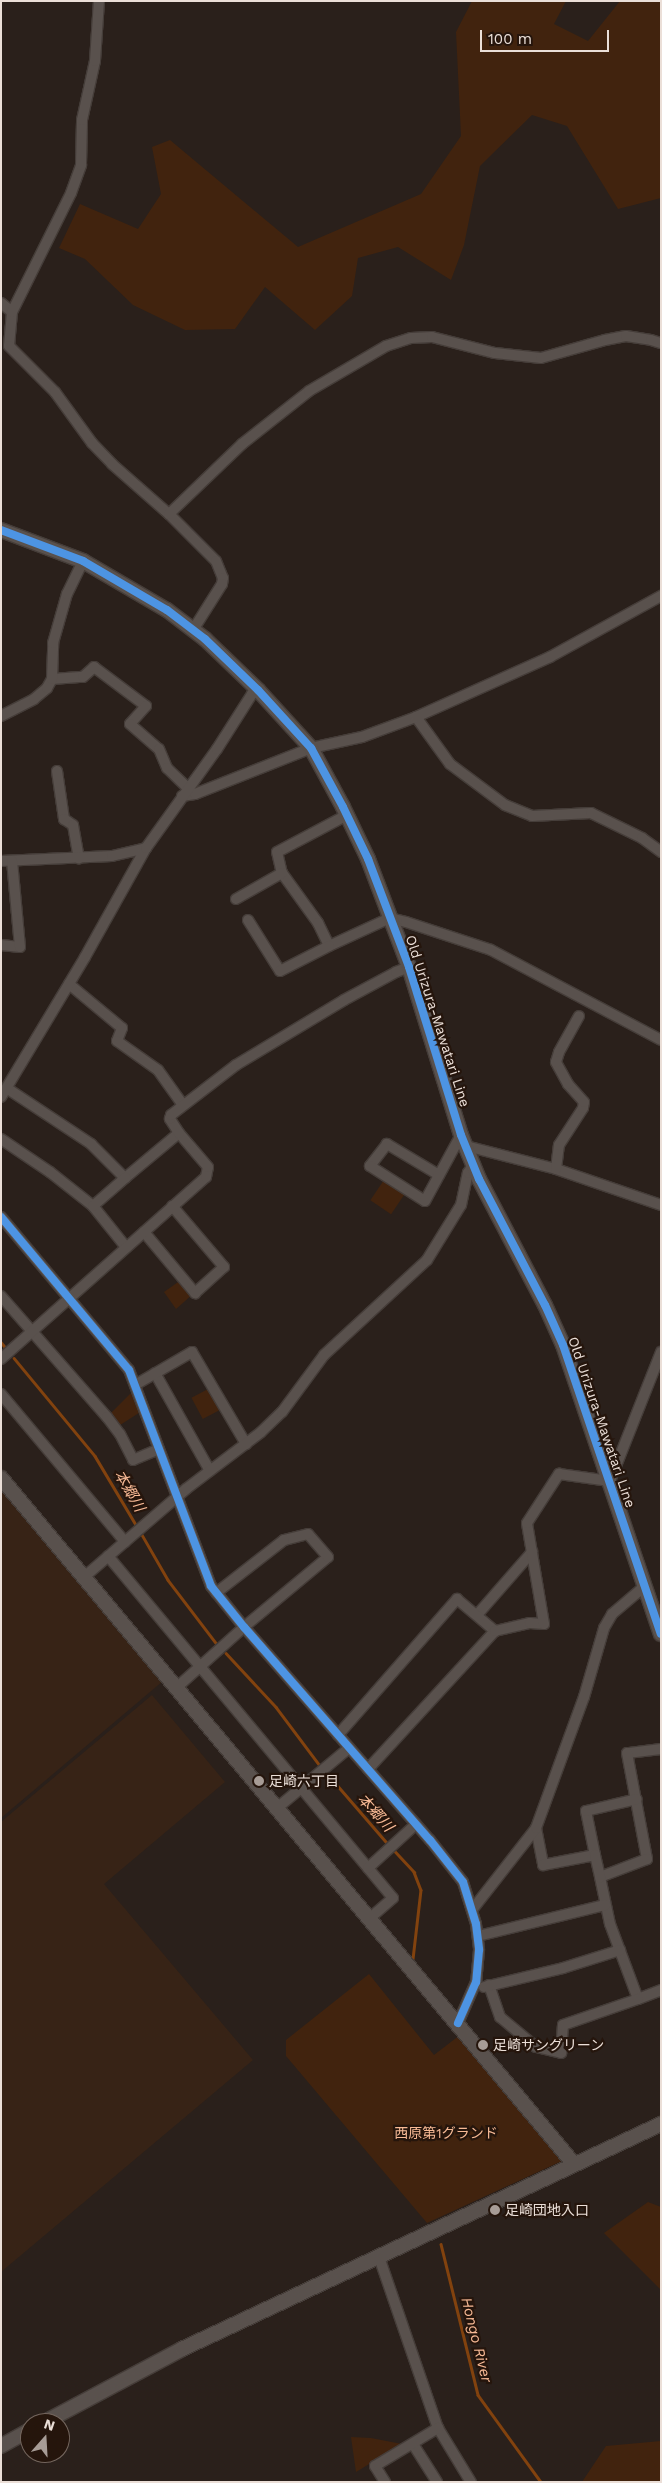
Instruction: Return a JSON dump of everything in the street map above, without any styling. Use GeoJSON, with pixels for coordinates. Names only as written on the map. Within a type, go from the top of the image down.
{"type":"FeatureCollection","features":[{"type":"Feature","properties":{"kind":"street"},"geometry":{"type":"LineString","coordinates":[[99,1],[95,61],[82,120],[81,164],[71,194],[12,312],[8,346],[55,392],[92,443],[112,464],[169,514],[216,561],[223,578],[218,592],[193,630]]}},
{"type":"Feature","properties":{"kind":"street"},"geometry":{"type":"LineString","coordinates":[[1,303],[12,312]]}},
{"type":"Feature","properties":{"kind":"street"},"geometry":{"type":"LineString","coordinates":[[169,514],[242,444],[309,391],[386,346],[411,338],[432,337],[495,353],[541,358],[604,340],[626,336],[661,343]]}},
{"type":"Feature","properties":{"kind":"street","name":"Old Urizura-Mawatari Line"},"geometry":{"type":"LineString","coordinates":[[1,530],[83,561],[152,600],[193,630],[258,690],[310,748],[348,815],[368,859],[409,968],[473,1165],[563,1345],[661,1634]]}},
{"type":"Feature","properties":{"kind":"street"},"geometry":{"type":"LineString","coordinates":[[1,716],[34,699],[48,688],[52,679],[53,643],[67,594],[83,561]]}},
{"type":"Feature","properties":{"kind":"street"},"geometry":{"type":"LineString","coordinates":[[52,679],[82,677],[94,667],[146,706],[130,724],[159,749],[167,768],[185,792],[195,794],[310,748],[362,737],[416,717],[550,657],[661,596]]}},
{"type":"Feature","properties":{"kind":"street"},"geometry":{"type":"LineString","coordinates":[[126,1178],[91,1144],[4,1093],[69,984],[146,848],[217,749],[252,694],[258,690]]}},
{"type":"Feature","properties":{"kind":"street"},"geometry":{"type":"LineString","coordinates":[[416,717],[450,764],[505,805],[532,816],[591,813],[642,838],[661,852]]}},
{"type":"Feature","properties":{"kind":"street"},"geometry":{"type":"LineString","coordinates":[[57,771],[64,819],[73,825],[79,858]]}},
{"type":"Feature","properties":{"kind":"street"},"geometry":{"type":"LineString","coordinates":[[329,946],[318,923],[282,873],[276,852],[348,815]]}},
{"type":"Feature","properties":{"kind":"street"},"geometry":{"type":"LineString","coordinates":[[1,945],[20,947],[7,861],[112,856],[146,848]]}},
{"type":"Feature","properties":{"kind":"street"},"geometry":{"type":"LineString","coordinates":[[236,899],[282,873]]}},
{"type":"Feature","properties":{"kind":"street"},"geometry":{"type":"LineString","coordinates":[[248,920],[280,972],[329,946],[390,918],[491,950],[661,1040]]}},
{"type":"Feature","properties":{"kind":"street"},"geometry":{"type":"LineString","coordinates":[[1,1360],[206,1177],[208,1167],[179,1133],[170,1119],[170,1115],[236,1065],[344,1000],[396,972],[409,968]]}},
{"type":"Feature","properties":{"kind":"street"},"geometry":{"type":"LineString","coordinates":[[69,984],[122,1028],[117,1041],[158,1070],[183,1105]]}},
{"type":"Feature","properties":{"kind":"street"},"geometry":{"type":"LineString","coordinates":[[556,1169],[559,1146],[583,1108],[584,1102],[568,1084],[556,1062],[559,1052],[579,1016]]}},
{"type":"Feature","properties":{"kind":"street"},"geometry":{"type":"LineString","coordinates":[[94,1206],[179,1133]]}},
{"type":"Feature","properties":{"kind":"street"},"geometry":{"type":"LineString","coordinates":[[1,1140],[50,1172],[94,1206],[126,1247]]}},
{"type":"Feature","properties":{"kind":"street"},"geometry":{"type":"LineString","coordinates":[[439,1176],[387,1144],[370,1166],[425,1201],[439,1176],[464,1141],[556,1169],[661,1205]]}},
{"type":"Feature","properties":{"kind":"street"},"geometry":{"type":"LineString","coordinates":[[83,1578],[176,1497],[246,1444],[282,1412],[324,1355],[380,1306],[427,1260],[461,1205],[468,1173],[473,1165]]}},
{"type":"Feature","properties":{"kind":"street"},"geometry":{"type":"LineString","coordinates":[[144,1232],[195,1293],[224,1267],[172,1206]]}},
{"type":"Feature","properties":{"kind":"street"},"geometry":{"type":"LineString","coordinates":[[1,1217],[129,1370],[202,1567],[216,1593],[464,1882],[480,1950],[473,1990],[458,2023]]}},
{"type":"Feature","properties":{"kind":"street"},"geometry":{"type":"LineString","coordinates":[[1,1296],[107,1417],[120,1434],[133,1460],[159,1448]]}},
{"type":"Feature","properties":{"kind":"street"},"geometry":{"type":"LineString","coordinates":[[135,1385],[192,1352],[246,1444]]}},
{"type":"Feature","properties":{"kind":"street"},"geometry":{"type":"LineString","coordinates":[[368,1769],[495,1631],[530,1623],[544,1624],[527,1523],[559,1474],[610,1481],[661,1352]]}},
{"type":"Feature","properties":{"kind":"street"},"geometry":{"type":"LineString","coordinates":[[155,1373],[210,1471]]}},
{"type":"Feature","properties":{"kind":"street"},"geometry":{"type":"LineString","coordinates":[[1,1394],[128,1539]]}},
{"type":"Feature","properties":{"kind":"street"},"geometry":{"type":"LineString","coordinates":[[1,1478],[175,1689],[458,2023],[574,2164]]}},
{"type":"Feature","properties":{"kind":"street"},"geometry":{"type":"LineString","coordinates":[[175,1689],[244,1627],[328,1557],[308,1534],[284,1540],[216,1593]]}},
{"type":"Feature","properties":{"kind":"street"},"geometry":{"type":"LineString","coordinates":[[476,1615],[532,1552]]}},
{"type":"Feature","properties":{"kind":"street"},"geometry":{"type":"LineString","coordinates":[[108,1556],[393,1898],[369,1919]]}},
{"type":"Feature","properties":{"kind":"street"},"geometry":{"type":"LineString","coordinates":[[472,1910],[536,1828],[584,1697],[604,1628],[612,1614],[645,1586]]}},
{"type":"Feature","properties":{"kind":"street"},"geometry":{"type":"LineString","coordinates":[[338,1735],[458,1599],[495,1631]]}},
{"type":"Feature","properties":{"kind":"street"},"geometry":{"type":"LineString","coordinates":[[276,1809],[349,1748]]}},
{"type":"Feature","properties":{"kind":"street"},"geometry":{"type":"LineString","coordinates":[[600,1877],[647,1859],[637,1799],[626,1753],[661,1749]]}},
{"type":"Feature","properties":{"kind":"street"},"geometry":{"type":"LineString","coordinates":[[637,1799],[586,1811],[605,1904],[638,1998]]}},
{"type":"Feature","properties":{"kind":"street"},"geometry":{"type":"LineString","coordinates":[[368,1868],[416,1824]]}},
{"type":"Feature","properties":{"kind":"street"},"geometry":{"type":"LineString","coordinates":[[536,1828],[544,1865],[595,1855]]}},
{"type":"Feature","properties":{"kind":"street"},"geometry":{"type":"LineString","coordinates":[[478,1936],[605,1904]]}},
{"type":"Feature","properties":{"kind":"street"},"geometry":{"type":"LineString","coordinates":[[473,1990],[563,1968],[620,1950]]}},
{"type":"Feature","properties":{"kind":"street"},"geometry":{"type":"LineString","coordinates":[[489,1985],[500,2017],[536,2047],[561,2053],[563,2024],[661,1990]]}},
{"type":"Feature","properties":{"kind":"street"},"geometry":{"type":"LineString","coordinates":[[62,2413],[182,2349],[661,2124]]}},
{"type":"Feature","properties":{"kind":"street"},"geometry":{"type":"LineString","coordinates":[[379,2257],[438,2428],[471,2482]]}},
{"type":"Feature","properties":{"kind":"street"},"geometry":{"type":"LineString","coordinates":[[385,2482],[375,2466],[438,2428]]}},
{"type":"Feature","properties":{"kind":"street"},"geometry":{"type":"LineString","coordinates":[[1,2446],[20,2436]]}},
{"type":"Feature","properties":{"kind":"street"},"geometry":{"type":"LineString","coordinates":[[413,2444],[437,2482]]}},
{"type":"Feature","properties":{"kind":"shaded area"},"geometry":{"type":"Polygon","coordinates":[[[1,1486],[163,1681],[1,1818],[1,1486]]]}},
{"type":"Feature","properties":{"kind":"shaded area"},"geometry":{"type":"Polygon","coordinates":[[[152,1695],[225,1782],[104,1884],[253,2060],[1,2272],[1,1822],[152,1695]]]}},
{"type":"Feature","properties":{"kind":"green space"},"geometry":{"type":"Polygon","coordinates":[[[472,1],[566,1],[554,24],[588,41],[620,1],[661,1],[661,198],[618,209],[567,126],[532,115],[480,166],[464,245],[451,280],[398,247],[358,258],[352,296],[315,330],[265,287],[235,329],[185,330],[133,305],[85,259],[59,248],[80,204],[138,229],[161,194],[152,147],[170,140],[298,247],[421,194],[461,136],[456,32],[472,1]]]}},
{"type":"Feature","properties":{"kind":"green space"},"geometry":{"type":"Polygon","coordinates":[[[386,1177],[407,1191],[391,1214],[370,1200],[386,1177]]]}},
{"type":"Feature","properties":{"kind":"green space"},"geometry":{"type":"Polygon","coordinates":[[[181,1280],[193,1294],[176,1309],[164,1292],[181,1280]]]}},
{"type":"Feature","properties":{"kind":"green space"},"geometry":{"type":"Polygon","coordinates":[[[210,1388],[221,1409],[203,1419],[191,1398],[210,1388]]]}},
{"type":"Feature","properties":{"kind":"green space"},"geometry":{"type":"Polygon","coordinates":[[[134,1390],[142,1411],[117,1427],[107,1417],[134,1390]]]}},
{"type":"Feature","properties":{"kind":"green space","name":"西原第1グランド"},"geometry":{"type":"Polygon","coordinates":[[[369,1974],[434,2055],[460,2035],[564,2160],[427,2223],[286,2056],[286,2040],[369,1974]]]}},
{"type":"Feature","properties":{"kind":"green space"},"geometry":{"type":"Polygon","coordinates":[[[648,2202],[661,2207],[661,2290],[604,2233],[648,2202]]]}},
{"type":"Feature","properties":{"kind":"green space"},"geometry":{"type":"Polygon","coordinates":[[[351,2437],[371,2438],[402,2444],[356,2472],[351,2437]]]}},
{"type":"Feature","properties":{"kind":"green space"},"geometry":{"type":"Polygon","coordinates":[[[661,2441],[661,2482],[582,2482],[606,2446],[661,2441]]]}},
{"type":"Feature","properties":{"kind":"waterway","name":"本郷川"},"geometry":{"type":"LineString","coordinates":[[1,1342],[5,1347]]}},
{"type":"Feature","properties":{"kind":"waterway","name":"本郷川"},"geometry":{"type":"LineString","coordinates":[[14,1358],[95,1456],[138,1528]]}},
{"type":"Feature","properties":{"kind":"waterway","name":"本郷川"},"geometry":{"type":"LineString","coordinates":[[141,1533],[168,1580],[216,1643]]}},
{"type":"Feature","properties":{"kind":"waterway","name":"本郷川"},"geometry":{"type":"LineString","coordinates":[[226,1653],[276,1707],[321,1767]]}},
{"type":"Feature","properties":{"kind":"waterway","name":"本郷川"},"geometry":{"type":"LineString","coordinates":[[325,1771],[388,1844]]}},
{"type":"Feature","properties":{"kind":"waterway","name":"本郷川"},"geometry":{"type":"LineString","coordinates":[[392,1848],[414,1872],[421,1890],[413,1959]]}},
{"type":"Feature","properties":{"kind":"waterway","name":"Hongo River"},"geometry":{"type":"LineString","coordinates":[[441,2244],[478,2395],[541,2482]]}},
{"type":"Feature","properties":{"kind":"cycle path"},"geometry":{"type":"LineString","coordinates":[[1,530],[83,561],[167,610],[205,639],[258,690],[311,748],[343,807],[368,859],[409,967],[461,1135],[479,1179],[545,1305],[563,1345],[661,1634]]}},
{"type":"Feature","properties":{"kind":"cycle path"},"geometry":{"type":"LineString","coordinates":[[1,1217],[129,1370],[211,1586],[244,1627],[430,1840],[463,1882],[476,1924],[479,1950],[476,1982],[458,2023]]}},
{"type":"Feature","properties":{"kind":"place","name":"足崎六丁目"},"geometry":{"type":"Point","coordinates":[259,1781]}},
{"type":"Feature","properties":{"kind":"place","name":"足崎サングリーン"},"geometry":{"type":"Point","coordinates":[483,2045]}},
{"type":"Feature","properties":{"kind":"place","name":"足崎団地入口"},"geometry":{"type":"Point","coordinates":[495,2210]}}]}
